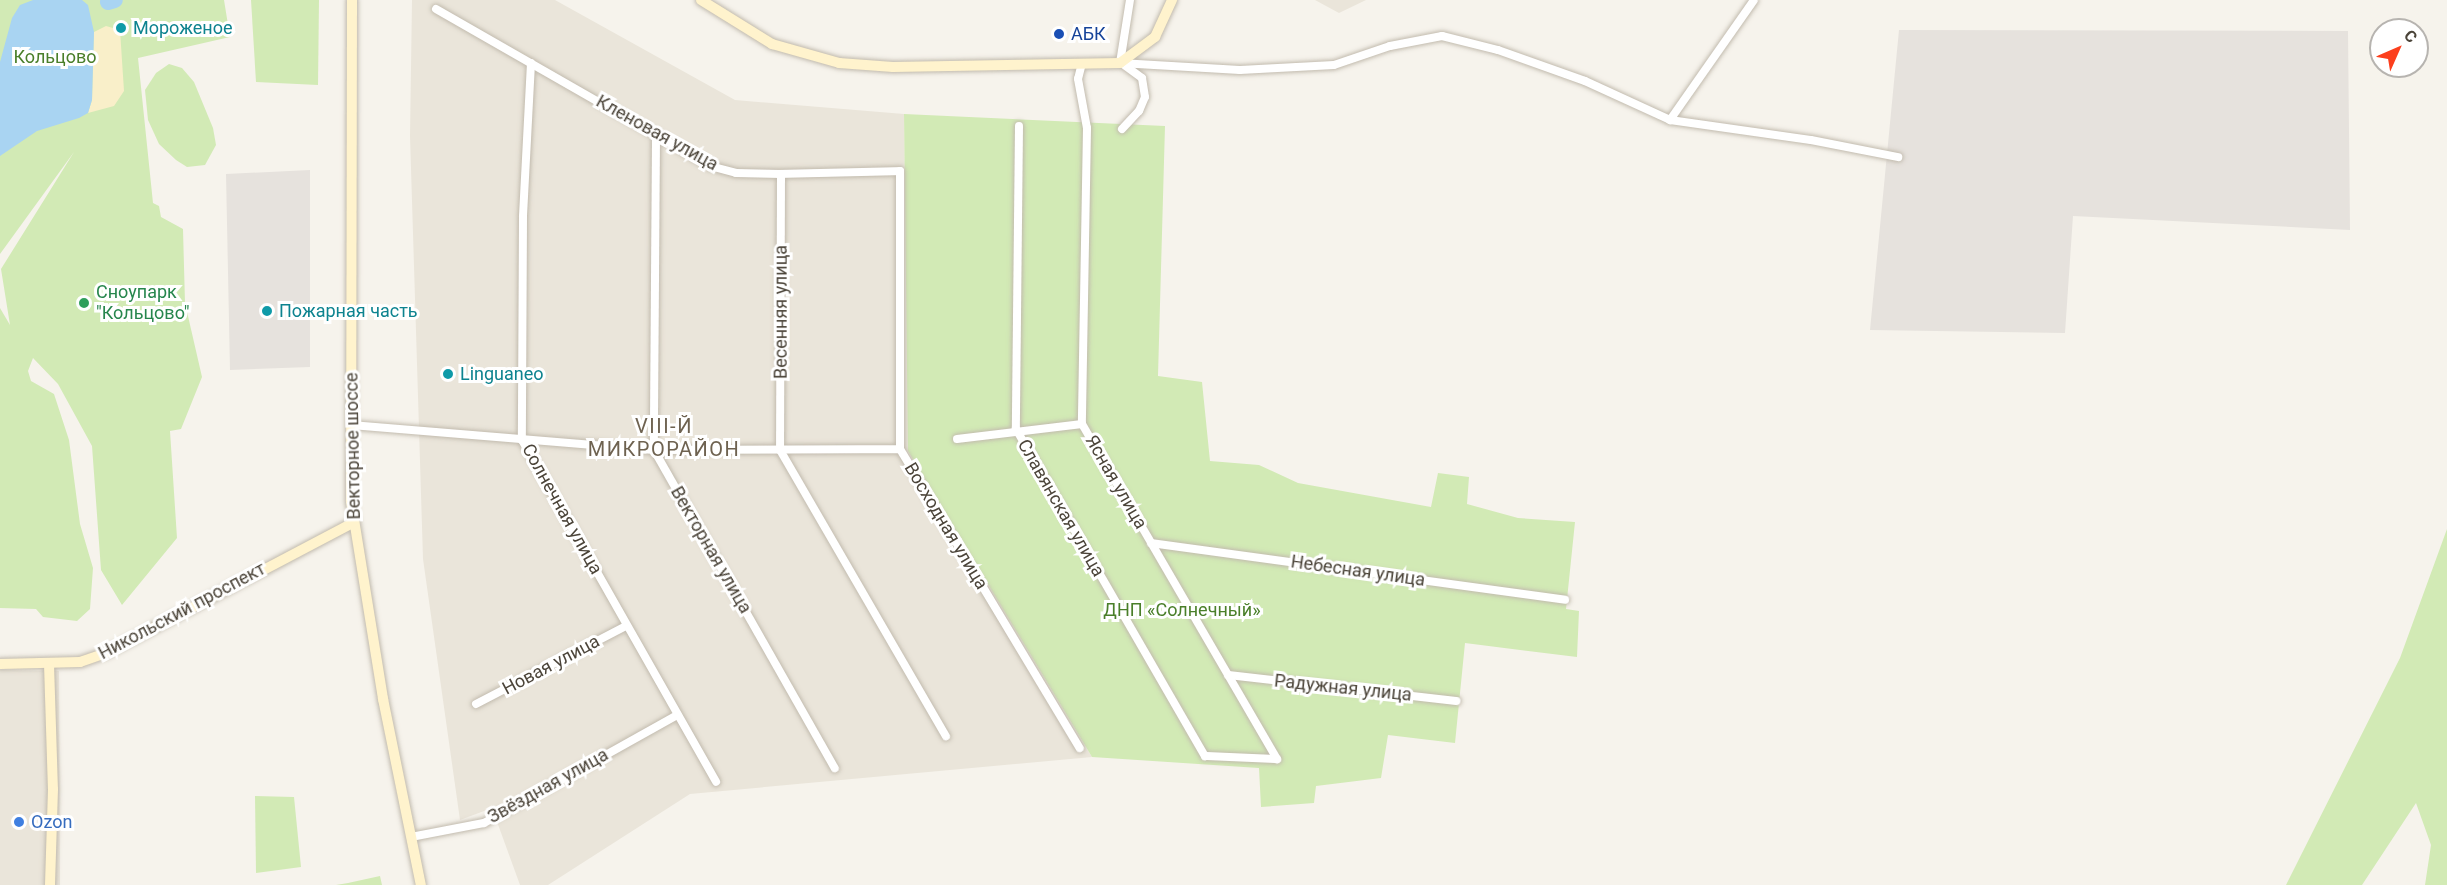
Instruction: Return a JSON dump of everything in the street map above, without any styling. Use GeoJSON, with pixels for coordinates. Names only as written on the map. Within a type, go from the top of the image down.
{"type":"FeatureCollection","features":[{"type":"Feature","properties":{"kind":"main road","name":"Векторное шоссе"},"geometry":{"type":"LineString","coordinates":[[352,0],[351,425],[354,522],[383,699],[422,885]]}},
{"type":"Feature","properties":{"kind":"main road"},"geometry":{"type":"LineString","coordinates":[[701,0],[771,44],[839,63],[893,67],[1120,63],[1155,37],[1172,0]]}},
{"type":"Feature","properties":{"kind":"main road","name":"Никольский проспект"},"geometry":{"type":"LineString","coordinates":[[0,664],[80,662],[106,654],[354,522]]}},
{"type":"Feature","properties":{"kind":"main road"},"geometry":{"type":"LineString","coordinates":[[49,664],[53,782],[50,885]]}},
{"type":"Feature","properties":{"kind":"street"},"geometry":{"type":"LineString","coordinates":[[1120,63],[1130,0]]}},
{"type":"Feature","properties":{"kind":"street"},"geometry":{"type":"LineString","coordinates":[[1671,120],[1754,0]]}},
{"type":"Feature","properties":{"kind":"street","name":"Кленовая улица"},"geometry":{"type":"LineString","coordinates":[[436,9],[710,166],[728,172],[781,174],[900,171]]}},
{"type":"Feature","properties":{"kind":"street"},"geometry":{"type":"LineString","coordinates":[[1120,63],[1240,70],[1334,65],[1390,46],[1442,36],[1498,50],[1585,81],[1671,120],[1811,140],[1898,158]]}},
{"type":"Feature","properties":{"kind":"street","name":"Солнечная улица"},"geometry":{"type":"LineString","coordinates":[[531,63],[523,217],[522,440],[716,782]]}},
{"type":"Feature","properties":{"kind":"street","name":"Ясная улица"},"geometry":{"type":"LineString","coordinates":[[1082,63],[1078,78],[1086,128],[1082,423],[1278,759]]}},
{"type":"Feature","properties":{"kind":"street"},"geometry":{"type":"LineString","coordinates":[[1120,63],[1136,71],[1145,97],[1139,111],[1122,129]]}},
{"type":"Feature","properties":{"kind":"street","name":"Славянская улица"},"geometry":{"type":"LineString","coordinates":[[1018,126],[1016,429],[1205,756],[1278,759]]}},
{"type":"Feature","properties":{"kind":"street"},"geometry":{"type":"LineString","coordinates":[[654,450],[656,135]]}},
{"type":"Feature","properties":{"kind":"street","name":"Восходная улица"},"geometry":{"type":"LineString","coordinates":[[900,171],[900,448],[1080,748]]}},
{"type":"Feature","properties":{"kind":"street","name":"Весенняя улица"},"geometry":{"type":"LineString","coordinates":[[780,450],[781,174]]}},
{"type":"Feature","properties":{"kind":"street"},"geometry":{"type":"LineString","coordinates":[[957,439],[1016,429],[1082,423]]}},
{"type":"Feature","properties":{"kind":"street"},"geometry":{"type":"LineString","coordinates":[[351,425],[654,450],[900,448]]}},
{"type":"Feature","properties":{"kind":"street","name":"Векторная улица"},"geometry":{"type":"LineString","coordinates":[[654,450],[836,768]]}},
{"type":"Feature","properties":{"kind":"street"},"geometry":{"type":"LineString","coordinates":[[780,450],[946,736]]}},
{"type":"Feature","properties":{"kind":"street","name":"Небесная улица"},"geometry":{"type":"LineString","coordinates":[[1152,543],[1564,600]]}},
{"type":"Feature","properties":{"kind":"street","name":"Новая улица"},"geometry":{"type":"LineString","coordinates":[[476,704],[626,626]]}},
{"type":"Feature","properties":{"kind":"street","name":"Радужная улица"},"geometry":{"type":"LineString","coordinates":[[1228,675],[1457,701]]}},
{"type":"Feature","properties":{"kind":"street","name":"Звёздная улица"},"geometry":{"type":"LineString","coordinates":[[411,837],[483,822],[677,715]]}},
{"type":"Feature","properties":{"kind":"shaded area"},"geometry":{"type":"Polygon","coordinates":[[[412,0],[555,0],[735,100],[904,114],[909,451],[1092,757],[690,794],[548,885],[520,885],[492,808],[460,820],[423,559],[410,136],[412,0]]]}},
{"type":"Feature","properties":{"kind":"shaded area"},"geometry":{"type":"Polygon","coordinates":[[[1315,0],[1366,0],[1339,13],[1315,0]]]}},
{"type":"Feature","properties":{"kind":"shaded area"},"geometry":{"type":"Polygon","coordinates":[[[1899,30],[2348,31],[2350,230],[2073,216],[2065,333],[1870,330],[1899,30]]]}},
{"type":"Feature","properties":{"kind":"shaded area"},"geometry":{"type":"Polygon","coordinates":[[[310,170],[310,367],[230,370],[226,174],[310,170]]]}},
{"type":"Feature","properties":{"kind":"shaded area"},"geometry":{"type":"Polygon","coordinates":[[[0,670],[59,671],[60,885],[0,885],[0,670]]]}},
{"type":"Feature","properties":{"kind":"green space","name":"Кольцово"},"geometry":{"type":"Polygon","coordinates":[[[0,0],[224,0],[230,37],[138,58],[153,203],[159,206],[161,217],[183,229],[185,303],[202,377],[181,429],[170,431],[177,538],[122,605],[101,570],[92,446],[58,384],[33,358],[28,371],[31,381],[54,394],[69,440],[80,524],[93,568],[90,609],[77,621],[43,617],[36,609],[0,608],[0,308],[10,325],[1,269],[74,152],[0,254],[0,0]]]}},
{"type":"Feature","properties":{"kind":"green space"},"geometry":{"type":"Polygon","coordinates":[[[251,0],[319,0],[318,85],[256,82],[251,0]]]}},
{"type":"Feature","properties":{"kind":"green space"},"geometry":{"type":"Polygon","coordinates":[[[169,64],[182,68],[194,82],[213,128],[216,145],[205,165],[187,167],[176,160],[159,144],[148,120],[145,90],[156,73],[169,64]]]}},
{"type":"Feature","properties":{"kind":"green space","name":"ДНП «Солнечный»"},"geometry":{"type":"Polygon","coordinates":[[[904,114],[1165,126],[1158,376],[1202,382],[1210,461],[1259,465],[1298,483],[1431,507],[1438,473],[1469,477],[1467,504],[1518,518],[1575,522],[1566,609],[1579,611],[1577,657],[1465,643],[1455,743],[1388,735],[1381,778],[1316,786],[1314,803],[1261,807],[1259,768],[1092,757],[908,451],[904,114]]]}},
{"type":"Feature","properties":{"kind":"green space"},"geometry":{"type":"Polygon","coordinates":[[[2447,529],[2447,885],[2425,885],[2431,845],[2416,803],[2362,885],[2286,885],[2400,658],[2447,529]]]}},
{"type":"Feature","properties":{"kind":"green space"},"geometry":{"type":"Polygon","coordinates":[[[255,796],[294,797],[301,867],[256,873],[255,796]]]}},
{"type":"Feature","properties":{"kind":"green space"},"geometry":{"type":"Polygon","coordinates":[[[380,876],[382,885],[336,885],[348,883],[380,876]]]}},
{"type":"Feature","properties":{"kind":"sand"},"geometry":{"type":"Polygon","coordinates":[[[106,26],[120,30],[124,91],[114,106],[88,113],[92,100],[94,32],[106,26]]]}},
{"type":"Feature","properties":{"kind":"water"},"geometry":{"type":"Polygon","coordinates":[[[33,0],[82,0],[88,5],[94,32],[92,100],[88,113],[37,131],[0,156],[0,62],[12,18],[20,5],[33,0]]]}},
{"type":"Feature","properties":{"kind":"waterway"},"geometry":{"type":"LineString","coordinates":[[108,2],[115,0]]}},
{"type":"Feature","properties":{"kind":"place","name":"Мороженое"},"geometry":{"type":"Point","coordinates":[121,28]}},
{"type":"Feature","properties":{"kind":"place","name":"АБК"},"geometry":{"type":"Point","coordinates":[1059,34]}},
{"type":"Feature","properties":{"kind":"place","name":"Сноупарк \"Кольцово\""},"geometry":{"type":"Point","coordinates":[84,303]}},
{"type":"Feature","properties":{"kind":"place","name":"Пожарная часть"},"geometry":{"type":"Point","coordinates":[267,311]}},
{"type":"Feature","properties":{"kind":"place","name":"Linguaneo"},"geometry":{"type":"Point","coordinates":[448,374]}},
{"type":"Feature","properties":{"kind":"place","name":"Ozon"},"geometry":{"type":"Point","coordinates":[19,822]}},
{"type":"Feature","properties":{"kind":"district","name":"VIII-Й МИКРОРАЙОН"},"geometry":{"type":"Point","coordinates":[664,438]}}]}
